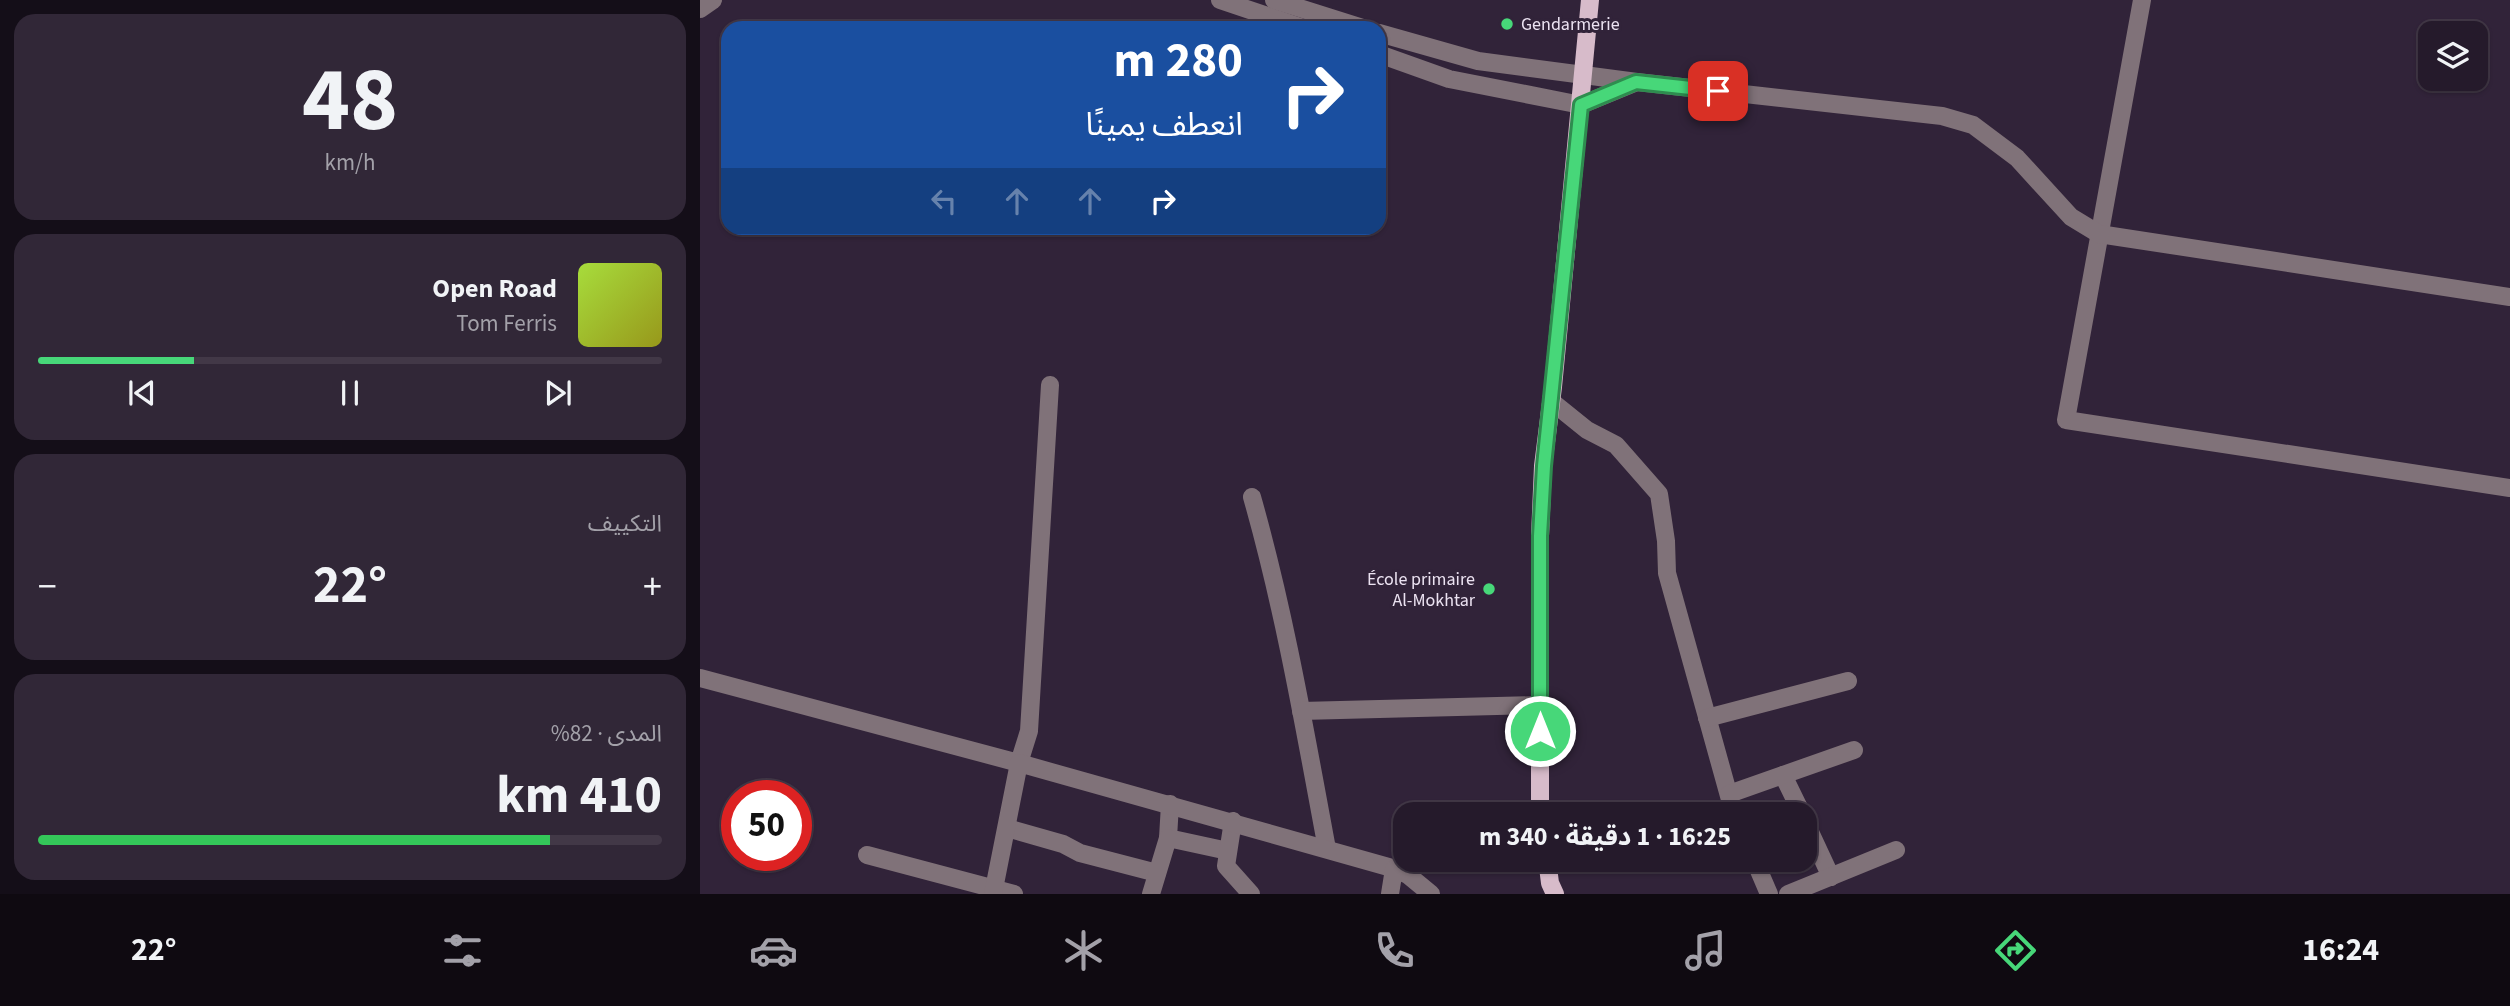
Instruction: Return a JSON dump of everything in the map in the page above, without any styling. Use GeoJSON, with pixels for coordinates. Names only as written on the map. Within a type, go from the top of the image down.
{"type":"FeatureCollection","features":[{"type":"Feature","properties":{"kind":"main road"},"geometry":{"type":"LineString","coordinates":[[1540,802],[1540,536],[1544,466],[1590,0]]}},
{"type":"Feature","properties":{"kind":"main road"},"geometry":{"type":"LineString","coordinates":[[1548,872],[1550,890]]}},
{"type":"Feature","properties":{"kind":"street"},"geometry":{"type":"LineString","coordinates":[[700,9],[713,0]]}},
{"type":"Feature","properties":{"kind":"street"},"geometry":{"type":"LineString","coordinates":[[1220,0],[1336,21]]}},
{"type":"Feature","properties":{"kind":"street"},"geometry":{"type":"LineString","coordinates":[[1274,0],[1309,14]]}},
{"type":"Feature","properties":{"kind":"street"},"geometry":{"type":"LineString","coordinates":[[2142,0],[2066,420],[2510,488]]}},
{"type":"Feature","properties":{"kind":"street"},"geometry":{"type":"LineString","coordinates":[[1386,35],[1478,61],[1636,82],[1942,116],[1973,125],[2017,158],[2071,217],[2099,234],[2510,297]]}},
{"type":"Feature","properties":{"kind":"street"},"geometry":{"type":"LineString","coordinates":[[1386,56],[1449,79],[1581,105],[1636,82]]}},
{"type":"Feature","properties":{"kind":"street"},"geometry":{"type":"LineString","coordinates":[[993,891],[1019,763],[1029,731],[1050,385]]}},
{"type":"Feature","properties":{"kind":"street"},"geometry":{"type":"LineString","coordinates":[[1551,401],[1587,430],[1616,445],[1660,494],[1667,573],[1730,802]]}},
{"type":"Feature","properties":{"kind":"street"},"geometry":{"type":"LineString","coordinates":[[1252,497],[1268,552],[1327,849]]}},
{"type":"Feature","properties":{"kind":"street"},"geometry":{"type":"LineString","coordinates":[[700,678],[1233,821],[1393,869]]}},
{"type":"Feature","properties":{"kind":"street"},"geometry":{"type":"LineString","coordinates":[[1707,718],[1848,681]]}},
{"type":"Feature","properties":{"kind":"street"},"geometry":{"type":"LineString","coordinates":[[1301,711],[1540,705]]}},
{"type":"Feature","properties":{"kind":"street"},"geometry":{"type":"LineString","coordinates":[[1728,794],[1854,750]]}},
{"type":"Feature","properties":{"kind":"street"},"geometry":{"type":"LineString","coordinates":[[1783,775],[1796,802]]}},
{"type":"Feature","properties":{"kind":"street"},"geometry":{"type":"LineString","coordinates":[[1151,894],[1168,838],[1170,804]]}},
{"type":"Feature","properties":{"kind":"street"},"geometry":{"type":"LineString","coordinates":[[1233,821],[1226,866],[1251,894]]}},
{"type":"Feature","properties":{"kind":"street"},"geometry":{"type":"LineString","coordinates":[[1007,828],[1063,844],[1080,853],[1157,873]]}},
{"type":"Feature","properties":{"kind":"street"},"geometry":{"type":"LineString","coordinates":[[1168,838],[1228,851]]}},
{"type":"Feature","properties":{"kind":"street"},"geometry":{"type":"LineString","coordinates":[[1817,847],[1831,877]]}},
{"type":"Feature","properties":{"kind":"street"},"geometry":{"type":"LineString","coordinates":[[1788,894],[1896,850]]}},
{"type":"Feature","properties":{"kind":"street"},"geometry":{"type":"LineString","coordinates":[[867,855],[993,891],[1014,894]]}},
{"type":"Feature","properties":{"kind":"street"},"geometry":{"type":"LineString","coordinates":[[1390,894],[1394,872]]}},
{"type":"Feature","properties":{"kind":"street"},"geometry":{"type":"LineString","coordinates":[[1402,872],[1431,894]]}},
{"type":"Feature","properties":{"kind":"street"},"geometry":{"type":"LineString","coordinates":[[1760,872],[1769,894]]}},
{"type":"Feature","properties":{"kind":"place","name":"Gendarmerie"},"geometry":{"type":"Point","coordinates":[1507,24]}},
{"type":"Feature","properties":{"kind":"place","name":"École primaire Al-Mokhtar"},"geometry":{"type":"Point","coordinates":[1489,589]}},
{"type":"Feature","properties":{"kind":"route"},"geometry":{"type":"LineString","coordinates":[[1540,731],[1540,536],[1544,466],[1581,105],[1636,82],[1718,91]]}}]}
